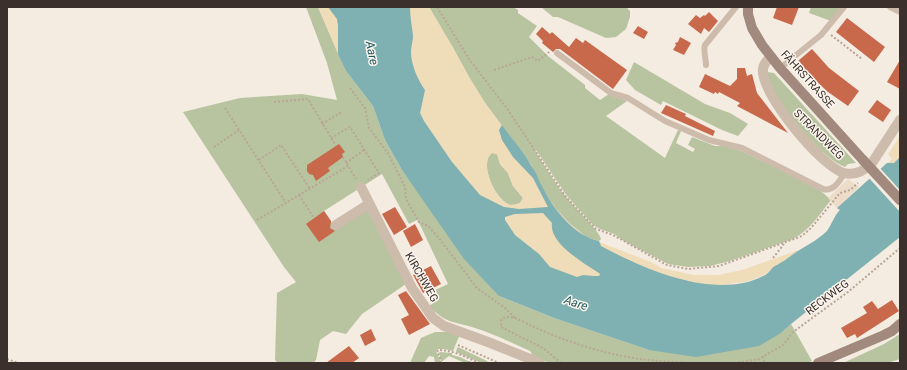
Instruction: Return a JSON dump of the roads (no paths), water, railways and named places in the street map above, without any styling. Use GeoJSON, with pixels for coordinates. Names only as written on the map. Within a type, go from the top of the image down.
{"type":"FeatureCollection","features":[{"type":"Feature","properties":{"kind":"street","name":"FÄHRSTRASSE"},"geometry":{"type":"LineString","coordinates":[[748,7],[748,14],[752,28],[771,57],[900,200]]}},
{"type":"Feature","properties":{"kind":"street","name":"STRANDWEG"},"geometry":{"type":"LineString","coordinates":[[771,57],[764,65],[763,73],[768,90],[784,117],[828,163],[841,172],[856,173],[867,168],[872,163],[900,120]]}},
{"type":"Feature","properties":{"kind":"street","name":"KIRCHWEG"},"geometry":{"type":"LineString","coordinates":[[360,186],[412,288],[433,318],[444,326],[540,363]]}},
{"type":"Feature","properties":{"kind":"street"},"geometry":{"type":"LineString","coordinates":[[336,225],[369,204]]}},
{"type":"Feature","properties":{"kind":"street"},"geometry":{"type":"LineString","coordinates":[[818,363],[884,335],[892,331],[900,324]]}},
{"type":"Feature","properties":{"kind":"lane"},"geometry":{"type":"LineString","coordinates":[[706,65],[705,45],[736,7]]}},
{"type":"Feature","properties":{"kind":"lane"},"geometry":{"type":"LineString","coordinates":[[780,68],[812,44],[826,30],[844,7]]}},
{"type":"Feature","properties":{"kind":"lane"},"geometry":{"type":"LineString","coordinates":[[890,7],[900,12]]}},
{"type":"Feature","properties":{"kind":"lane"},"geometry":{"type":"LineString","coordinates":[[557,53],[611,94],[628,98],[665,121],[709,140],[742,148],[823,189],[832,189],[845,173]]}},
{"type":"Feature","properties":{"kind":"water","name":"Aare"},"geometry":{"type":"Polygon","coordinates":[[[328,7],[410,7],[413,36],[411,52],[412,62],[417,77],[425,90],[420,113],[452,162],[480,195],[504,207],[519,209],[548,207],[533,178],[513,157],[502,140],[499,130],[502,125],[528,160],[542,187],[554,206],[567,222],[582,234],[599,241],[601,246],[653,270],[672,277],[711,285],[730,285],[748,282],[761,277],[768,273],[774,266],[823,235],[840,210],[837,208],[887,163],[894,163],[900,157],[900,237],[781,333],[759,346],[696,357],[649,350],[554,318],[499,296],[464,259],[402,170],[385,140],[373,106],[346,71],[338,54],[337,19],[328,7]],[[543,213],[515,214],[505,217],[505,220],[515,235],[539,254],[550,267],[577,277],[583,275],[599,276],[599,273],[569,252],[562,245],[556,238],[552,223],[543,213]]]}}]}
